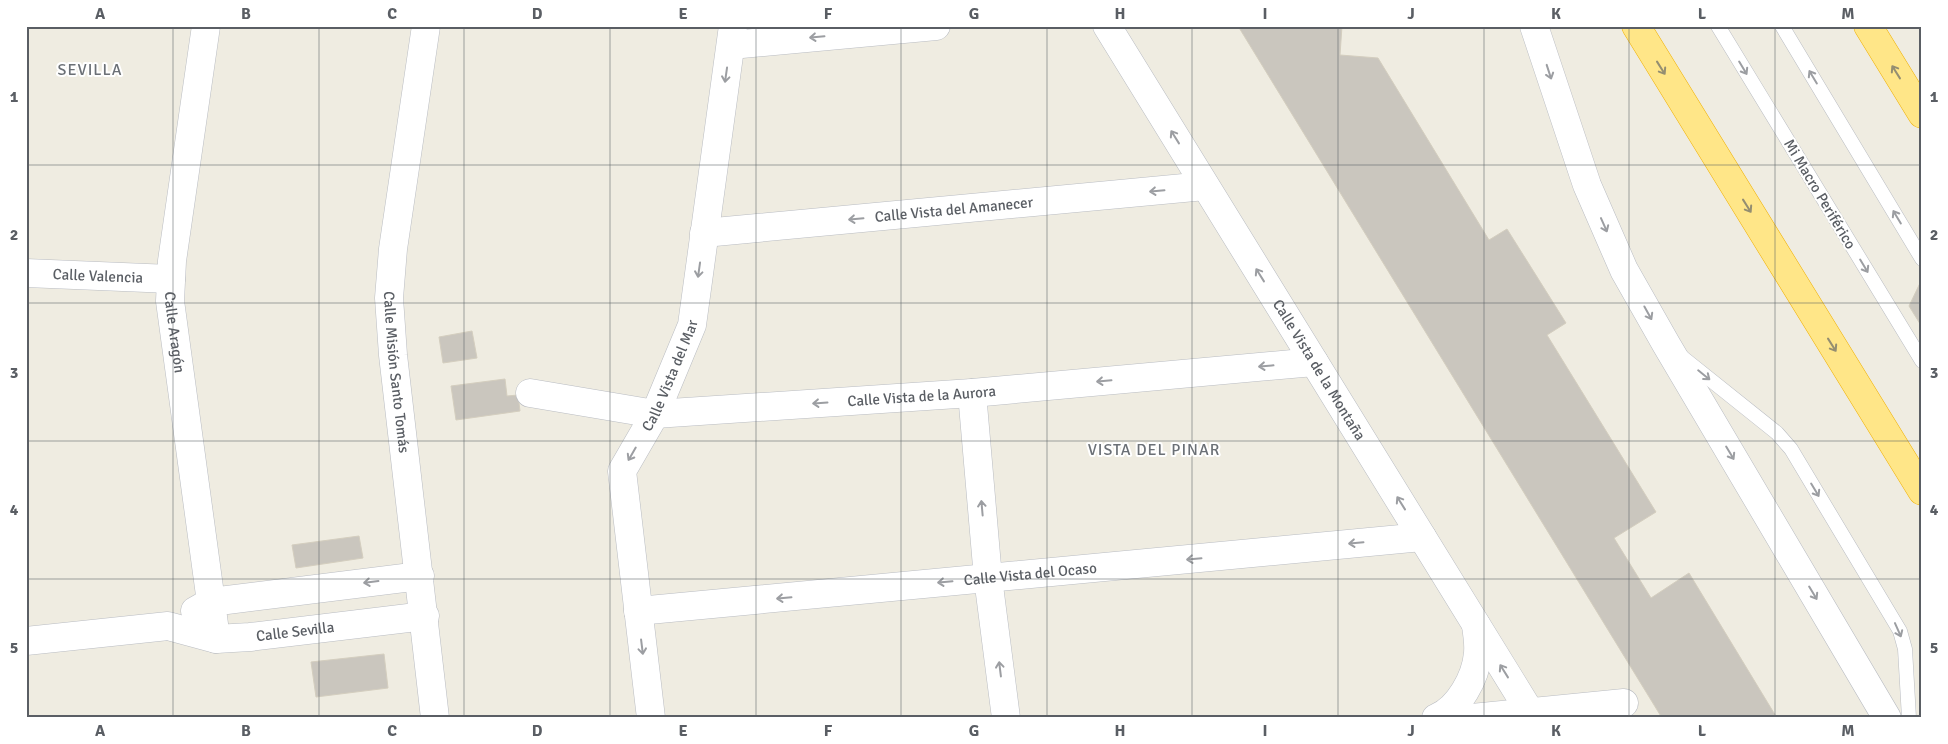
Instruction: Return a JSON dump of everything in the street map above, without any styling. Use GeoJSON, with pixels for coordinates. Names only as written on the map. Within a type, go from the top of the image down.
{"type":"FeatureCollection","features":[{"type":"Feature","properties":{"kind":"highway"},"geometry":{"type":"LineString","coordinates":[[1636,26],[1922,491]]}},
{"type":"Feature","properties":{"kind":"highway"},"geometry":{"type":"LineString","coordinates":[[1868,26],[1922,114]]}},
{"type":"Feature","properties":{"kind":"street","name":"Calle Aragón"},"geometry":{"type":"LineString","coordinates":[[206,26],[172,261],[170,301],[216,639]]}},
{"type":"Feature","properties":{"kind":"street","name":"Calle Misión Santo Tomás"},"geometry":{"type":"LineString","coordinates":[[426,26],[393,249],[389,298],[393,355],[436,718]]}},
{"type":"Feature","properties":{"kind":"street"},"geometry":{"type":"LineString","coordinates":[[732,35],[936,26]]}},
{"type":"Feature","properties":{"kind":"street","name":"Calle Vista de la Montaña"},"geometry":{"type":"LineString","coordinates":[[1107,26],[1530,712]]}},
{"type":"Feature","properties":{"kind":"street"},"geometry":{"type":"LineString","coordinates":[[1534,26],[1587,185],[1624,270],[1887,718]]}},
{"type":"Feature","properties":{"kind":"street","name":"Calle Vista del Mar"},"geometry":{"type":"LineString","coordinates":[[651,718],[622,471],[655,414],[692,325],[732,35]]}},
{"type":"Feature","properties":{"kind":"street","name":"Calle Vista del Amanecer"},"geometry":{"type":"LineString","coordinates":[[704,233],[1205,186]]}},
{"type":"Feature","properties":{"kind":"street","name":"Calle Valencia"},"geometry":{"type":"LineString","coordinates":[[26,273],[172,279]]}},
{"type":"Feature","properties":{"kind":"street","name":"Calle Vista de la Aurora"},"geometry":{"type":"LineString","coordinates":[[530,393],[655,414],[972,394],[1314,362]]}},
{"type":"Feature","properties":{"kind":"street"},"geometry":{"type":"LineString","coordinates":[[972,394],[988,578],[1006,718]]}},
{"type":"Feature","properties":{"kind":"street","name":"Calle Vista del Ocaso"},"geometry":{"type":"LineString","coordinates":[[638,611],[1422,537]]}},
{"type":"Feature","properties":{"kind":"street","name":"Calle Sevilla"},"geometry":{"type":"LineString","coordinates":[[168,626],[211,602],[420,576]]}},
{"type":"Feature","properties":{"kind":"street","name":"Calle Sevilla"},"geometry":{"type":"LineString","coordinates":[[26,641],[168,626],[216,639],[250,637],[425,616]]}},
{"type":"Feature","properties":{"kind":"street"},"geometry":{"type":"LineString","coordinates":[[1436,718],[1441,716],[1456,702],[1468,685],[1475,669],[1478,654],[1476,625]]}},
{"type":"Feature","properties":{"kind":"street"},"geometry":{"type":"LineString","coordinates":[[1472,718],[1624,703]]}},
{"type":"Feature","properties":{"kind":"lane","name":"Mi Macro Periférico"},"geometry":{"type":"LineString","coordinates":[[1718,26],[1922,361]]}},
{"type":"Feature","properties":{"kind":"lane"},"geometry":{"type":"LineString","coordinates":[[1782,26],[1922,258]]}},
{"type":"Feature","properties":{"kind":"lane"},"geometry":{"type":"LineString","coordinates":[[1666,344],[1777,433],[1791,449],[1900,631],[1904,649],[1909,718]]}},
{"type":"Feature","properties":{"kind":"building"},"geometry":{"type":"Polygon","coordinates":[[[1238,26],[1342,26],[1340,55],[1378,58],[1489,240],[1507,229],[1566,323],[1547,335],[1656,512],[1614,538],[1651,598],[1689,573],[1777,718],[1662,718],[1238,26]]]}},
{"type":"Feature","properties":{"kind":"building"},"geometry":{"type":"Polygon","coordinates":[[[1922,279],[1922,327],[1909,306],[1922,279]]]}},
{"type":"Feature","properties":{"kind":"building"},"geometry":{"type":"Polygon","coordinates":[[[472,331],[477,358],[443,363],[439,337],[472,331]]]}},
{"type":"Feature","properties":{"kind":"building"},"geometry":{"type":"Polygon","coordinates":[[[505,379],[507,396],[518,395],[520,411],[456,420],[451,386],[505,379]]]}},
{"type":"Feature","properties":{"kind":"building"},"geometry":{"type":"Polygon","coordinates":[[[359,536],[363,558],[296,568],[292,545],[359,536]]]}},
{"type":"Feature","properties":{"kind":"building"},"geometry":{"type":"Polygon","coordinates":[[[384,654],[388,688],[316,697],[311,662],[384,654]]]}},
{"type":"Feature","properties":{"kind":"district","name":"SEVILLA"},"geometry":{"type":"Point","coordinates":[90,69]}},
{"type":"Feature","properties":{"kind":"district","name":"VISTA DEL PINAR"},"geometry":{"type":"Point","coordinates":[1154,449]}}]}
